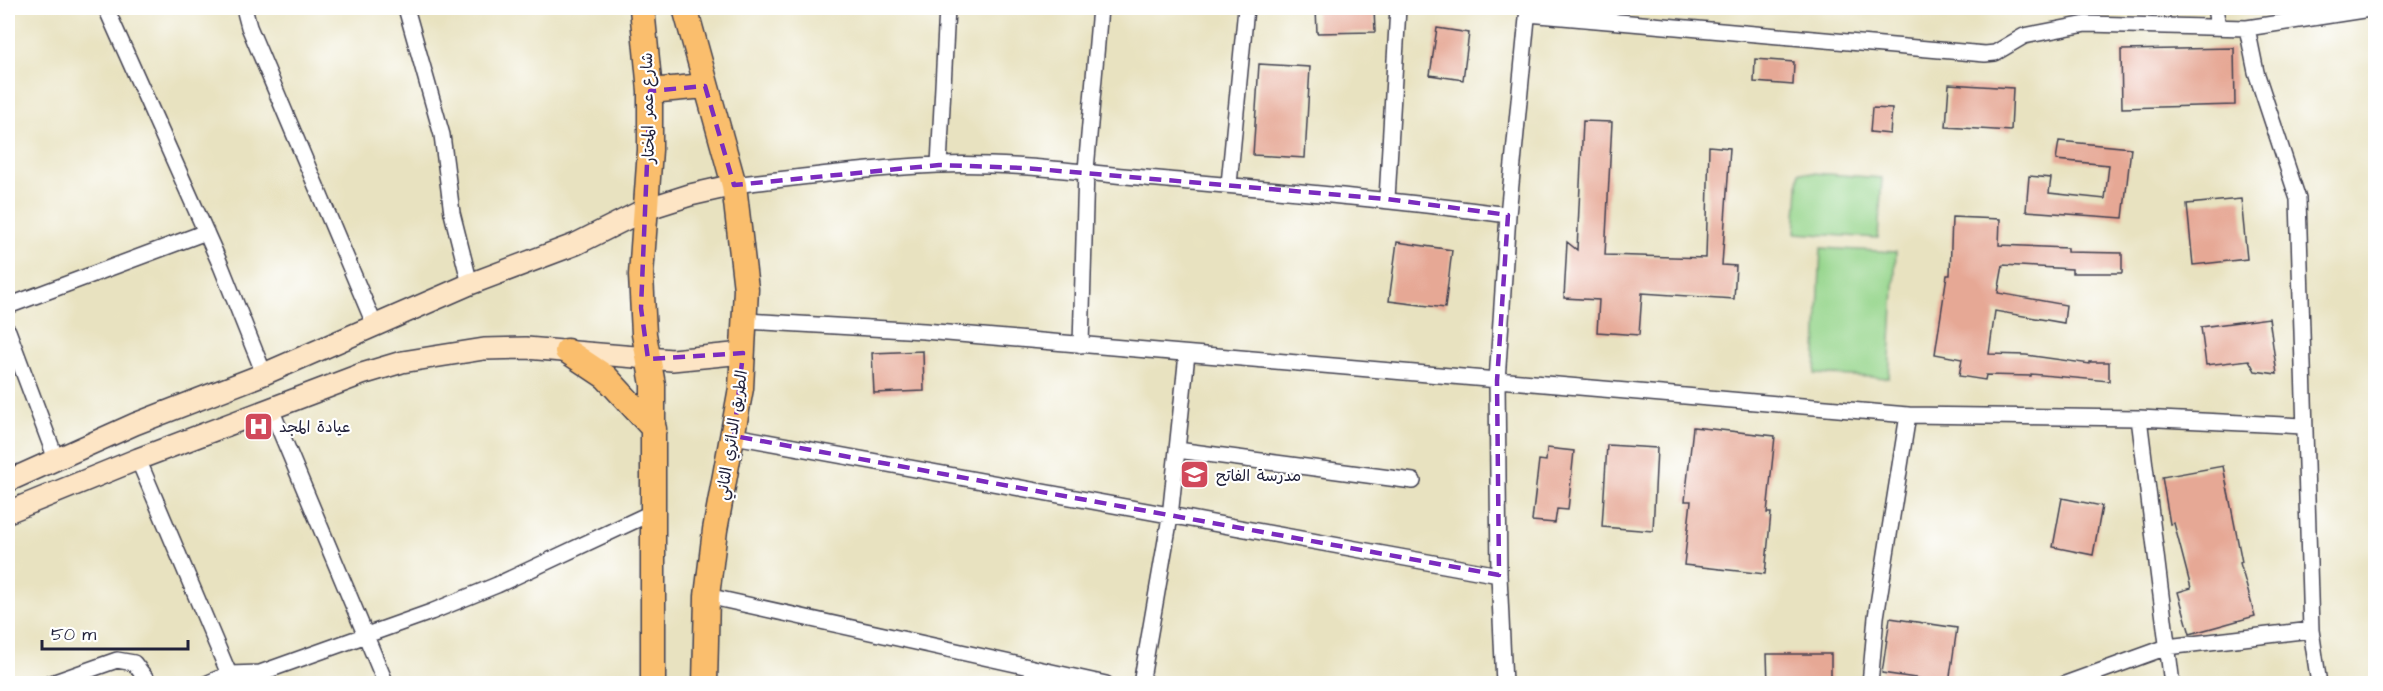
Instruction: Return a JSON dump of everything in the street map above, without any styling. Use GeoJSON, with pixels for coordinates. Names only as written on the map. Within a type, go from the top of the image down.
{"type":"FeatureCollection","features":[{"type":"Feature","properties":{"kind":"main road","name":"شارع عمر المختار"},"geometry":{"type":"LineString","coordinates":[[642,8],[650,91],[646,209]]}},
{"type":"Feature","properties":{"kind":"main road"},"geometry":{"type":"LineString","coordinates":[[8,481],[135,424],[264,374],[470,284],[576,244],[646,209],[690,195],[734,185],[685,8]]}},
{"type":"Feature","properties":{"kind":"main road"},"geometry":{"type":"LineString","coordinates":[[650,91],[705,86]]}},
{"type":"Feature","properties":{"kind":"main road","name":"الطريق الدائري الثاني"},"geometry":{"type":"LineString","coordinates":[[705,684],[707,596],[715,530],[734,436],[746,321],[744,257],[734,185]]}},
{"type":"Feature","properties":{"kind":"main road"},"geometry":{"type":"LineString","coordinates":[[646,209],[641,275],[654,429],[653,684]]}},
{"type":"Feature","properties":{"kind":"main road"},"geometry":{"type":"LineString","coordinates":[[8,512],[138,459],[362,374],[433,356],[484,349],[567,351],[648,359],[696,359],[743,353]]}},
{"type":"Feature","properties":{"kind":"main road"},"geometry":{"type":"LineString","coordinates":[[567,351],[614,385],[654,429]]}},
{"type":"Feature","properties":{"kind":"street"},"geometry":{"type":"LineString","coordinates":[[106,8],[206,232],[264,374]]}},
{"type":"Feature","properties":{"kind":"street"},"geometry":{"type":"LineString","coordinates":[[244,8],[249,27],[297,146],[375,326]]}},
{"type":"Feature","properties":{"kind":"street"},"geometry":{"type":"LineString","coordinates":[[406,8],[436,113],[448,168],[452,213],[470,284]]}},
{"type":"Feature","properties":{"kind":"street"},"geometry":{"type":"LineString","coordinates":[[939,165],[947,8]]}},
{"type":"Feature","properties":{"kind":"street"},"geometry":{"type":"LineString","coordinates":[[1081,345],[1086,170],[1100,8]]}},
{"type":"Feature","properties":{"kind":"street"},"geometry":{"type":"LineString","coordinates":[[1229,184],[1246,8]]}},
{"type":"Feature","properties":{"kind":"street"},"geometry":{"type":"LineString","coordinates":[[1387,199],[1398,8]]}},
{"type":"Feature","properties":{"kind":"street"},"geometry":{"type":"LineString","coordinates":[[2215,8],[2218,27]]}},
{"type":"Feature","properties":{"kind":"street"},"geometry":{"type":"LineString","coordinates":[[1504,684],[1499,575],[1497,381],[1508,215],[1528,11],[1985,54],[1995,52],[2024,36],[2086,24],[2247,28],[2376,8]]}},
{"type":"Feature","properties":{"kind":"street"},"geometry":{"type":"LineString","coordinates":[[2247,28],[2256,72],[2298,199],[2303,426],[2311,630],[2319,684]]}},
{"type":"Feature","properties":{"kind":"street"},"geometry":{"type":"LineString","coordinates":[[734,185],[817,175],[939,165],[1086,170],[1387,199],[1508,215]]}},
{"type":"Feature","properties":{"kind":"street"},"geometry":{"type":"LineString","coordinates":[[8,306],[206,232]]}},
{"type":"Feature","properties":{"kind":"street"},"geometry":{"type":"LineString","coordinates":[[746,321],[924,331],[1908,415],[2139,418],[2303,426]]}},
{"type":"Feature","properties":{"kind":"street"},"geometry":{"type":"LineString","coordinates":[[8,331],[56,459]]}},
{"type":"Feature","properties":{"kind":"street"},"geometry":{"type":"LineString","coordinates":[[1141,684],[1170,517],[1187,354]]}},
{"type":"Feature","properties":{"kind":"street"},"geometry":{"type":"LineString","coordinates":[[271,409],[386,684]]}},
{"type":"Feature","properties":{"kind":"street"},"geometry":{"type":"LineString","coordinates":[[1870,684],[1876,617],[1908,415]]}},
{"type":"Feature","properties":{"kind":"street"},"geometry":{"type":"LineString","coordinates":[[2139,418],[2172,684]]}},
{"type":"Feature","properties":{"kind":"street"},"geometry":{"type":"LineString","coordinates":[[734,436],[1499,575]]}},
{"type":"Feature","properties":{"kind":"street"},"geometry":{"type":"LineString","coordinates":[[1177,450],[1413,481]]}},
{"type":"Feature","properties":{"kind":"street"},"geometry":{"type":"LineString","coordinates":[[138,459],[229,674]]}},
{"type":"Feature","properties":{"kind":"street"},"geometry":{"type":"LineString","coordinates":[[206,684],[229,674],[260,673],[365,636],[497,585],[653,512]]}},
{"type":"Feature","properties":{"kind":"street"},"geometry":{"type":"LineString","coordinates":[[707,596],[1106,684]]}},
{"type":"Feature","properties":{"kind":"street"},"geometry":{"type":"LineString","coordinates":[[2065,684],[2167,648],[2311,630]]}},
{"type":"Feature","properties":{"kind":"street"},"geometry":{"type":"LineString","coordinates":[[49,684],[117,660],[134,663],[150,684]]}},
{"type":"Feature","properties":{"kind":"highlighted area"},"geometry":{"type":"Polygon","coordinates":[[[705,86],[734,185],[939,165],[1025,168],[1387,199],[1508,215],[1497,381],[1499,575],[734,436],[743,353],[648,359],[641,308],[650,91],[705,86]]]}},
{"type":"Feature","properties":{"kind":"green space"},"geometry":{"type":"Polygon","coordinates":[[[1799,172],[1882,178],[1878,238],[1795,233],[1799,172]]]}},
{"type":"Feature","properties":{"kind":"green space"},"geometry":{"type":"Polygon","coordinates":[[[1821,248],[1896,252],[1889,378],[1815,374],[1821,248]]]}},
{"type":"Feature","properties":{"kind":"building"},"geometry":{"type":"Polygon","coordinates":[[[1316,8],[1374,8],[1375,32],[1317,33],[1316,8]]]}},
{"type":"Feature","properties":{"kind":"building"},"geometry":{"type":"Polygon","coordinates":[[[1437,28],[1469,33],[1463,80],[1430,75],[1437,28]]]}},
{"type":"Feature","properties":{"kind":"building"},"geometry":{"type":"Polygon","coordinates":[[[2234,48],[2235,105],[2122,108],[2121,50],[2234,48]]]}},
{"type":"Feature","properties":{"kind":"building"},"geometry":{"type":"Polygon","coordinates":[[[1755,59],[1794,62],[1793,85],[1754,82],[1755,59]]]}},
{"type":"Feature","properties":{"kind":"building"},"geometry":{"type":"Polygon","coordinates":[[[1259,64],[1310,67],[1305,158],[1253,155],[1259,64]]]}},
{"type":"Feature","properties":{"kind":"building"},"geometry":{"type":"Polygon","coordinates":[[[1949,84],[2013,88],[2011,131],[1946,127],[1949,84]]]}},
{"type":"Feature","properties":{"kind":"building"},"geometry":{"type":"Polygon","coordinates":[[[1872,108],[1892,109],[1890,134],[1870,132],[1872,108]]]}},
{"type":"Feature","properties":{"kind":"building"},"geometry":{"type":"Polygon","coordinates":[[[1583,121],[1612,122],[1605,255],[1706,258],[1709,146],[1730,148],[1722,265],[1736,266],[1734,299],[1642,293],[1639,335],[1597,332],[1599,300],[1564,298],[1567,242],[1577,250],[1583,121]]]}},
{"type":"Feature","properties":{"kind":"building"},"geometry":{"type":"Polygon","coordinates":[[[2059,141],[2131,148],[2123,218],[2026,211],[2029,176],[2051,178],[2049,193],[2105,199],[2109,165],[2056,160],[2059,141]]]}},
{"type":"Feature","properties":{"kind":"building"},"geometry":{"type":"Polygon","coordinates":[[[2241,199],[2247,259],[2193,265],[2187,204],[2241,199]]]}},
{"type":"Feature","properties":{"kind":"building"},"geometry":{"type":"Polygon","coordinates":[[[1952,217],[2000,219],[1999,245],[2067,248],[2067,252],[2122,253],[2122,273],[2072,273],[2072,269],[2003,265],[1998,293],[2066,305],[2064,323],[1995,311],[1989,354],[2026,355],[2090,364],[2090,362],[2109,362],[2109,381],[2031,374],[2031,376],[1986,375],[1985,380],[1959,376],[1962,359],[1935,354],[1947,275],[1950,275],[1952,217]]]}},
{"type":"Feature","properties":{"kind":"building"},"geometry":{"type":"Polygon","coordinates":[[[1397,242],[1452,250],[1445,308],[1389,301],[1397,242]]]}},
{"type":"Feature","properties":{"kind":"building"},"geometry":{"type":"Polygon","coordinates":[[[2269,318],[2277,374],[2255,371],[2249,360],[2206,365],[2201,327],[2269,318]]]}},
{"type":"Feature","properties":{"kind":"building"},"geometry":{"type":"Polygon","coordinates":[[[923,351],[924,391],[874,393],[872,353],[923,351]]]}},
{"type":"Feature","properties":{"kind":"building"},"geometry":{"type":"Polygon","coordinates":[[[1693,427],[1775,436],[1767,513],[1771,513],[1765,574],[1684,565],[1691,501],[1685,501],[1693,427]]]}},
{"type":"Feature","properties":{"kind":"building"},"geometry":{"type":"Polygon","coordinates":[[[1607,445],[1657,448],[1653,531],[1602,527],[1607,445]]]}},
{"type":"Feature","properties":{"kind":"building"},"geometry":{"type":"Polygon","coordinates":[[[1547,448],[1574,451],[1568,510],[1557,509],[1555,523],[1532,521],[1539,460],[1546,461],[1547,448]]]}},
{"type":"Feature","properties":{"kind":"building"},"geometry":{"type":"Polygon","coordinates":[[[2223,466],[2242,562],[2240,563],[2255,616],[2190,634],[2178,592],[2191,588],[2174,523],[2170,524],[2162,477],[2223,466]]]}},
{"type":"Feature","properties":{"kind":"building"},"geometry":{"type":"Polygon","coordinates":[[[2062,498],[2102,506],[2093,555],[2053,547],[2062,498]]]}},
{"type":"Feature","properties":{"kind":"building"},"geometry":{"type":"Polygon","coordinates":[[[1890,618],[1957,628],[1949,683],[1882,673],[1890,618]]]}},
{"type":"Feature","properties":{"kind":"building"},"geometry":{"type":"Polygon","coordinates":[[[1767,654],[1831,654],[1831,684],[1768,684],[1767,654]]]}},
{"type":"Feature","properties":{"kind":"place","name":"عيادة المجد"},"geometry":{"type":"Point","coordinates":[258,426]}},
{"type":"Feature","properties":{"kind":"place","name":"مدرسة الفاتح"},"geometry":{"type":"Point","coordinates":[1195,475]}}]}
